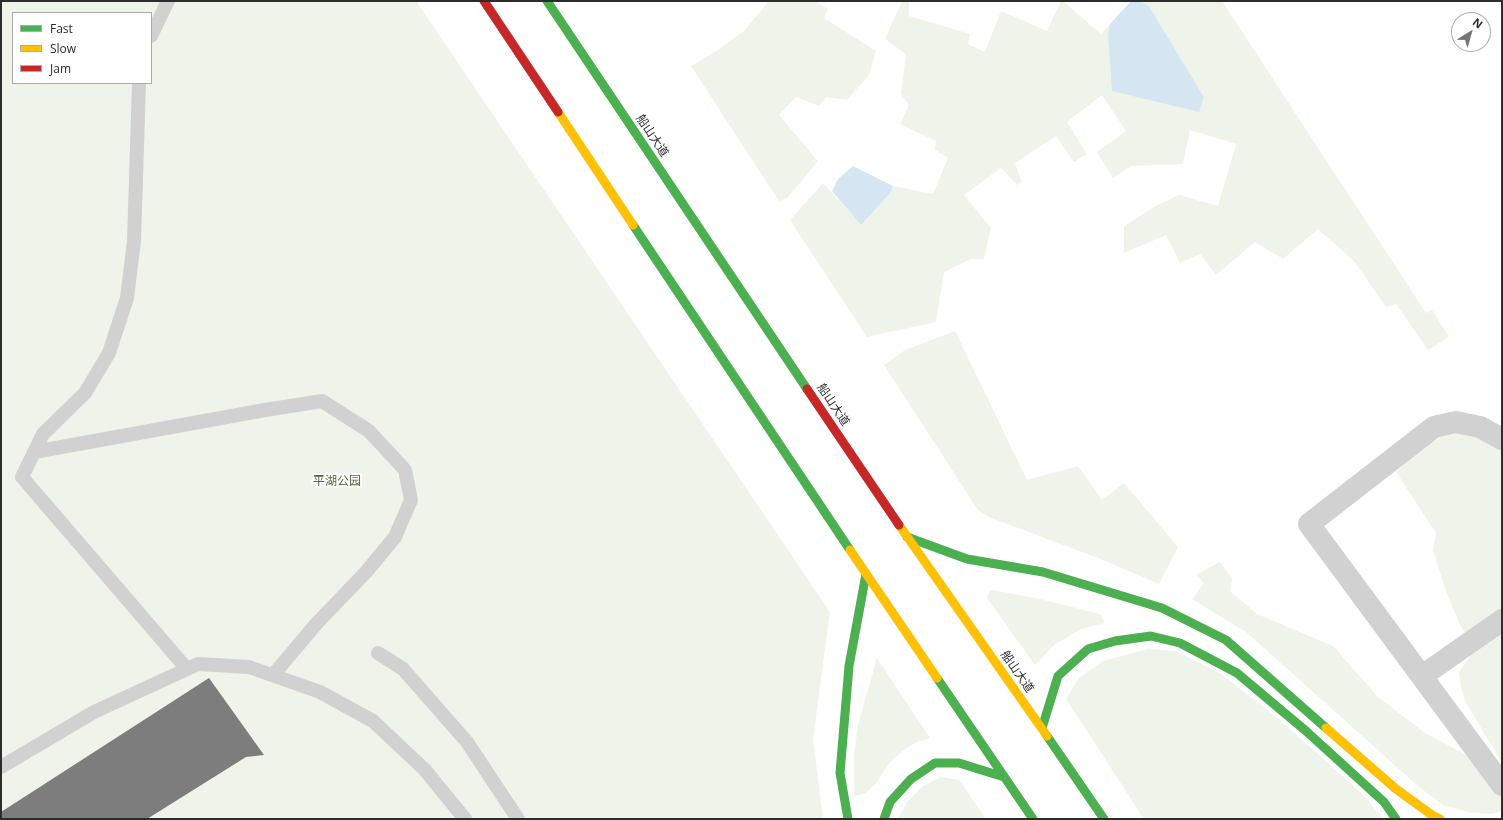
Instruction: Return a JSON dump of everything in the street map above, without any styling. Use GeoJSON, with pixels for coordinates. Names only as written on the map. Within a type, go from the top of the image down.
{"type":"FeatureCollection","features":[{"type":"Feature","properties":{"kind":"highway"},"geometry":{"type":"LineString","coordinates":[[484,1],[866,574],[1033,819]]}},
{"type":"Feature","properties":{"kind":"highway","name":"船山大道"},"geometry":{"type":"LineString","coordinates":[[548,1],[907,537],[1042,728],[1104,819]]}},
{"type":"Feature","properties":{"kind":"highway"},"geometry":{"type":"LineString","coordinates":[[907,537],[967,559],[1043,572],[1162,608],[1226,640],[1396,789],[1432,815],[1440,819]]}},
{"type":"Feature","properties":{"kind":"highway"},"geometry":{"type":"LineString","coordinates":[[848,819],[840,773],[849,666],[866,574]]}},
{"type":"Feature","properties":{"kind":"highway"},"geometry":{"type":"LineString","coordinates":[[1042,728],[1058,676],[1088,649],[1115,641],[1151,636],[1180,643],[1237,673],[1306,731],[1384,802],[1396,819]]}},
{"type":"Feature","properties":{"kind":"highway"},"geometry":{"type":"LineString","coordinates":[[884,819],[890,802],[906,784],[935,763],[959,763],[1004,777]]}},
{"type":"Feature","properties":{"kind":"street"},"geometry":{"type":"LineString","coordinates":[[1502,439],[1480,427],[1456,422],[1434,427],[1309,524],[1502,785]]}},
{"type":"Feature","properties":{"kind":"street"},"geometry":{"type":"LineString","coordinates":[[1422,676],[1502,620]]}},
{"type":"Feature","properties":{"kind":"lane"},"geometry":{"type":"LineString","coordinates":[[152,34],[168,1]]}},
{"type":"Feature","properties":{"kind":"lane"},"geometry":{"type":"LineString","coordinates":[[139,84],[134,241],[127,298],[109,353],[85,393],[43,434],[22,477],[188,669]]}},
{"type":"Feature","properties":{"kind":"lane"},"geometry":{"type":"LineString","coordinates":[[34,452],[322,401],[369,431],[405,470],[411,500],[396,537],[366,572],[317,623],[273,676]]}},
{"type":"Feature","properties":{"kind":"lane"},"geometry":{"type":"LineString","coordinates":[[378,653],[403,669],[467,742],[518,819]]}},
{"type":"Feature","properties":{"kind":"lane"},"geometry":{"type":"LineString","coordinates":[[1,767],[94,712],[198,664],[249,667],[320,692],[374,721],[425,770],[465,819]]}},
{"type":"Feature","properties":{"kind":"green space","name":"平湖公园"},"geometry":{"type":"Polygon","coordinates":[[[1,1],[416,1],[830,612],[813,739],[823,819],[1,819],[1,1]]]}},
{"type":"Feature","properties":{"kind":"green space"},"geometry":{"type":"Polygon","coordinates":[[[769,1],[815,1],[828,9],[824,18],[876,51],[869,75],[847,100],[826,97],[819,106],[796,97],[779,115],[818,161],[787,198],[779,201],[691,66],[718,50],[745,30],[769,1]]]}},
{"type":"Feature","properties":{"kind":"green space"},"geometry":{"type":"Polygon","coordinates":[[[902,1],[909,1],[909,16],[970,34],[968,44],[985,52],[1001,11],[1047,31],[1061,1],[1063,1],[1101,34],[1110,24],[1108,35],[1198,112],[1204,97],[1149,6],[1140,1],[1222,1],[1426,313],[1432,310],[1449,337],[1428,350],[1396,304],[1386,307],[1354,261],[1318,229],[1283,259],[1255,242],[1216,275],[1200,254],[1180,263],[1166,235],[1124,253],[1124,226],[1156,206],[1179,195],[1218,206],[1236,144],[1190,130],[1183,164],[1131,166],[1113,178],[1097,152],[1126,131],[1102,95],[1067,122],[1087,154],[1074,162],[1056,136],[1015,163],[1022,182],[1017,185],[1001,168],[964,195],[991,228],[984,259],[971,259],[944,272],[936,322],[867,337],[790,220],[823,183],[861,224],[891,192],[893,186],[933,194],[948,158],[935,150],[936,141],[900,124],[909,105],[901,94],[906,54],[885,39],[902,1]]]}},
{"type":"Feature","properties":{"kind":"green space"},"geometry":{"type":"Polygon","coordinates":[[[955,331],[1027,480],[1078,466],[1102,500],[1124,483],[1178,547],[1159,584],[1098,558],[989,517],[978,510],[884,365],[905,350],[955,331]]]}},
{"type":"Feature","properties":{"kind":"green space"},"geometry":{"type":"Polygon","coordinates":[[[1460,433],[1476,435],[1502,450],[1502,609],[1466,634],[1460,625],[1446,591],[1433,550],[1436,533],[1396,472],[1419,450],[1441,437],[1460,433]]]}},
{"type":"Feature","properties":{"kind":"green space"},"geometry":{"type":"Polygon","coordinates":[[[1220,562],[1232,578],[1231,592],[1257,614],[1333,646],[1377,696],[1425,733],[1474,759],[1502,795],[1502,809],[1500,812],[1492,814],[1472,813],[1443,805],[1419,787],[1246,632],[1192,599],[1204,583],[1196,575],[1220,562]]]}},
{"type":"Feature","properties":{"kind":"green space"},"geometry":{"type":"Polygon","coordinates":[[[990,590],[1040,599],[1100,614],[1105,623],[1081,629],[1054,645],[1035,665],[987,598],[990,590]]]}},
{"type":"Feature","properties":{"kind":"green space"},"geometry":{"type":"Polygon","coordinates":[[[1502,632],[1502,763],[1465,701],[1459,672],[1472,654],[1502,632]]]}},
{"type":"Feature","properties":{"kind":"green space"},"geometry":{"type":"Polygon","coordinates":[[[1148,649],[1176,651],[1221,674],[1275,716],[1364,795],[1383,819],[1144,819],[1066,699],[1079,678],[1103,661],[1148,649]]]}},
{"type":"Feature","properties":{"kind":"green space"},"geometry":{"type":"Polygon","coordinates":[[[877,658],[930,738],[917,742],[904,750],[890,762],[877,782],[866,793],[854,796],[854,756],[858,725],[877,658]]]}},
{"type":"Feature","properties":{"kind":"green space"},"geometry":{"type":"Polygon","coordinates":[[[941,777],[959,780],[986,819],[898,819],[907,802],[923,786],[941,777]]]}},
{"type":"Feature","properties":{"kind":"water"},"geometry":{"type":"Polygon","coordinates":[[[1131,1],[1140,1],[1149,6],[1204,97],[1199,112],[1112,91],[1108,35],[1110,24],[1131,1]]]}},
{"type":"Feature","properties":{"kind":"water"},"geometry":{"type":"Polygon","coordinates":[[[853,166],[893,186],[891,192],[861,225],[832,191],[838,179],[853,166]]]}},
{"type":"Feature","properties":{"kind":"building"},"geometry":{"type":"Polygon","coordinates":[[[209,678],[264,755],[246,757],[147,819],[1,819],[1,812],[209,678]]]}},
{"type":"Feature","properties":{"kind":"traffic: fast"},"geometry":{"type":"LineString","coordinates":[[547,1],[807,389]]}},
{"type":"Feature","properties":{"kind":"traffic: fast"},"geometry":{"type":"LineString","coordinates":[[633,225],[850,550]]}},
{"type":"Feature","properties":{"kind":"traffic: fast"},"geometry":{"type":"LineString","coordinates":[[907,537],[967,559],[1043,572],[1162,608],[1226,640],[1326,728]]}},
{"type":"Feature","properties":{"kind":"traffic: fast"},"geometry":{"type":"LineString","coordinates":[[848,819],[840,773],[849,666],[866,574]]}},
{"type":"Feature","properties":{"kind":"traffic: fast"},"geometry":{"type":"LineString","coordinates":[[1042,728],[1058,676],[1088,649],[1115,641],[1151,636],[1180,643],[1237,673],[1306,731],[1384,802],[1396,819]]}},
{"type":"Feature","properties":{"kind":"traffic: fast"},"geometry":{"type":"LineString","coordinates":[[937,678],[1033,819]]}},
{"type":"Feature","properties":{"kind":"traffic: fast"},"geometry":{"type":"LineString","coordinates":[[1047,736],[1104,819]]}},
{"type":"Feature","properties":{"kind":"traffic: fast"},"geometry":{"type":"LineString","coordinates":[[884,819],[890,802],[911,779],[935,763],[959,763],[1004,777]]}},
{"type":"Feature","properties":{"kind":"traffic: slow"},"geometry":{"type":"LineString","coordinates":[[558,112],[633,225]]}},
{"type":"Feature","properties":{"kind":"traffic: slow"},"geometry":{"type":"LineString","coordinates":[[899,525],[1047,736]]}},
{"type":"Feature","properties":{"kind":"traffic: slow"},"geometry":{"type":"LineString","coordinates":[[850,550],[937,678]]}},
{"type":"Feature","properties":{"kind":"traffic: slow"},"geometry":{"type":"LineString","coordinates":[[1326,728],[1396,789],[1432,815],[1440,819]]}},
{"type":"Feature","properties":{"kind":"traffic: jam"},"geometry":{"type":"LineString","coordinates":[[484,1],[558,112]]}},
{"type":"Feature","properties":{"kind":"traffic: jam"},"geometry":{"type":"LineString","coordinates":[[807,389],[899,525]]}}]}
